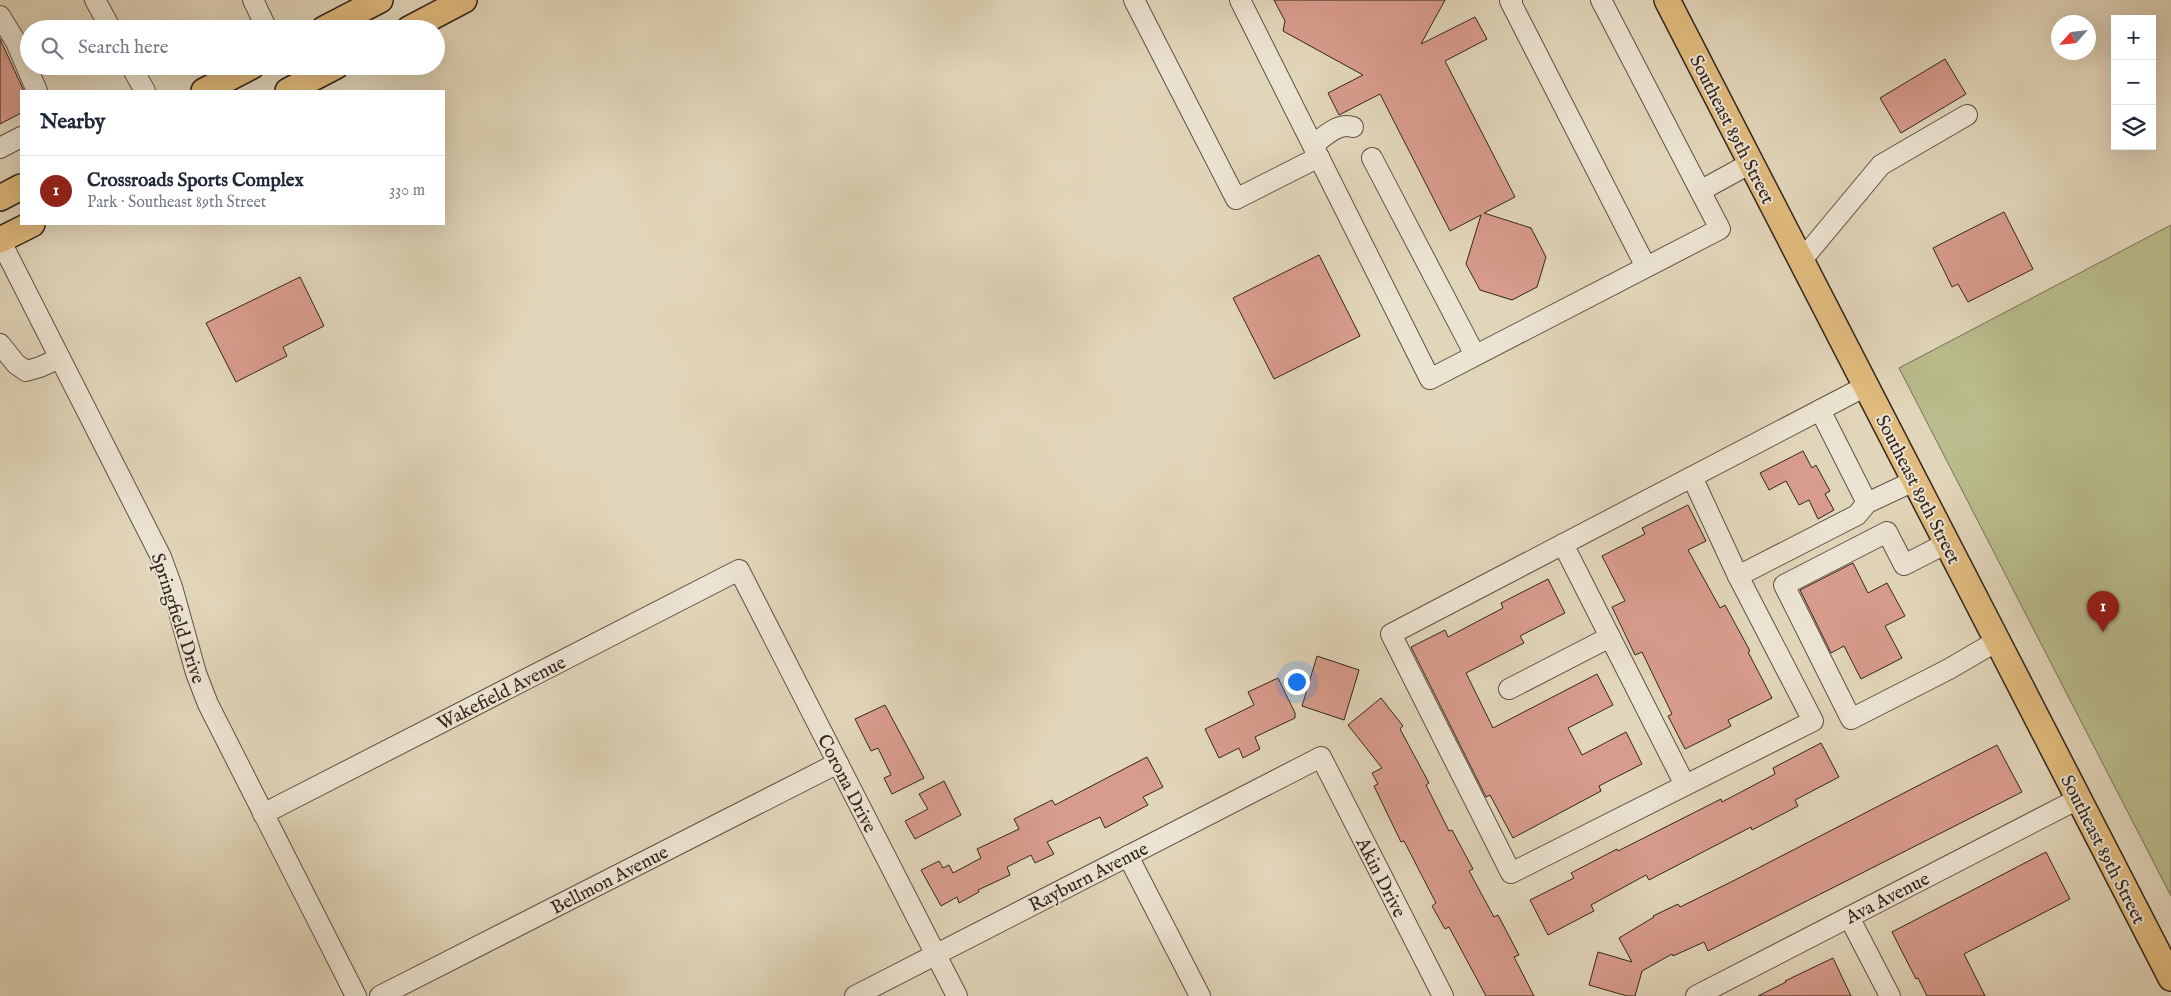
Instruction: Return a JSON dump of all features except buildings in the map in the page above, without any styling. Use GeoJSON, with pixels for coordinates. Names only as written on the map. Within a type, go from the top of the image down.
{"type":"FeatureCollection","features":[{"type":"Feature","properties":{"kind":"main road"},"geometry":{"type":"LineString","coordinates":[[341,20],[380,0]]}},
{"type":"Feature","properties":{"kind":"main road"},"geometry":{"type":"LineString","coordinates":[[426,20],[464,0]]}},
{"type":"Feature","properties":{"kind":"main road","name":"Southeast 89th Street"},"geometry":{"type":"LineString","coordinates":[[1667,0],[2171,978]]}},
{"type":"Feature","properties":{"kind":"main road"},"geometry":{"type":"LineString","coordinates":[[206,90],[235,75]]}},
{"type":"Feature","properties":{"kind":"main road"},"geometry":{"type":"LineString","coordinates":[[290,90],[319,75]]}},
{"type":"Feature","properties":{"kind":"main road"},"geometry":{"type":"LineString","coordinates":[[0,198],[20,188]]}},
{"type":"Feature","properties":{"kind":"main road"},"geometry":{"type":"LineString","coordinates":[[0,239],[30,225]]}},
{"type":"Feature","properties":{"kind":"street"},"geometry":{"type":"LineString","coordinates":[[95,0],[106,20]]}},
{"type":"Feature","properties":{"kind":"street"},"geometry":{"type":"LineString","coordinates":[[253,0],[263,20]]}},
{"type":"Feature","properties":{"kind":"street"},"geometry":{"type":"LineString","coordinates":[[1134,0],[1236,199],[1316,151],[1339,127],[1352,127]]}},
{"type":"Feature","properties":{"kind":"street"},"geometry":{"type":"LineString","coordinates":[[1240,0],[1430,379],[1720,229],[1601,0]]}},
{"type":"Feature","properties":{"kind":"street"},"geometry":{"type":"LineString","coordinates":[[1512,0],[1510,1],[1646,267]]}},
{"type":"Feature","properties":{"kind":"street"},"geometry":{"type":"LineString","coordinates":[[0,16],[20,51]]}},
{"type":"Feature","properties":{"kind":"street"},"geometry":{"type":"LineString","coordinates":[[30,75],[37,90]]}},
{"type":"Feature","properties":{"kind":"street"},"geometry":{"type":"LineString","coordinates":[[136,75],[144,90]]}},
{"type":"Feature","properties":{"kind":"street"},"geometry":{"type":"LineString","coordinates":[[1802,261],[1881,165],[1967,115]]}},
{"type":"Feature","properties":{"kind":"street"},"geometry":{"type":"LineString","coordinates":[[0,148],[20,138]]}},
{"type":"Feature","properties":{"kind":"street"},"geometry":{"type":"LineString","coordinates":[[1372,158],[1476,355]]}},
{"type":"Feature","properties":{"kind":"street"},"geometry":{"type":"LineString","coordinates":[[1700,191],[1751,163]]}},
{"type":"Feature","properties":{"kind":"street","name":"Springfield Drive"},"geometry":{"type":"LineString","coordinates":[[0,239],[161,557],[172,587],[196,674],[223,735],[356,996]]}},
{"type":"Feature","properties":{"kind":"street"},"geometry":{"type":"LineString","coordinates":[[0,344],[16,364],[26,370],[40,367],[60,358]]}},
{"type":"Feature","properties":{"kind":"street"},"geometry":{"type":"LineString","coordinates":[[1692,477],[1738,576],[1813,721],[1511,873],[1391,634],[1866,386]]}},
{"type":"Feature","properties":{"kind":"street"},"geometry":{"type":"LineString","coordinates":[[1820,410],[1867,503]]}},
{"type":"Feature","properties":{"kind":"street"},"geometry":{"type":"LineString","coordinates":[[1738,576],[1857,515],[1867,503],[1914,480]]}},
{"type":"Feature","properties":{"kind":"street"},"geometry":{"type":"LineString","coordinates":[[1947,543],[1904,565],[1887,532],[1784,585],[1851,719],[1949,669],[1997,641]]}},
{"type":"Feature","properties":{"kind":"street"},"geometry":{"type":"LineString","coordinates":[[1563,544],[1685,785]]}},
{"type":"Feature","properties":{"kind":"street","name":"Wakefield Avenue"},"geometry":{"type":"LineString","coordinates":[[263,814],[739,570]]}},
{"type":"Feature","properties":{"kind":"street","name":"Corona Drive"},"geometry":{"type":"LineString","coordinates":[[739,570],[957,996]]}},
{"type":"Feature","properties":{"kind":"street"},"geometry":{"type":"LineString","coordinates":[[1509,689],[1610,637]]}},
{"type":"Feature","properties":{"kind":"street","name":"Rayburn Avenue"},"geometry":{"type":"LineString","coordinates":[[855,996],[1321,757]]}},
{"type":"Feature","properties":{"kind":"street","name":"Akin Drive"},"geometry":{"type":"LineString","coordinates":[[1321,757],[1443,996]]}},
{"type":"Feature","properties":{"kind":"street","name":"Bellmon Avenue"},"geometry":{"type":"LineString","coordinates":[[380,996],[838,763]]}},
{"type":"Feature","properties":{"kind":"street","name":"Ava Avenue"},"geometry":{"type":"LineString","coordinates":[[1696,996],[2078,799]]}},
{"type":"Feature","properties":{"kind":"street"},"geometry":{"type":"LineString","coordinates":[[1128,856],[1200,996]]}},
{"type":"Feature","properties":{"kind":"street"},"geometry":{"type":"LineString","coordinates":[[1849,917],[1890,996]]}},
{"type":"Feature","properties":{"kind":"green space"},"geometry":{"type":"Polygon","coordinates":[[[2171,225],[2171,896],[1899,368],[2171,225]]]}},
{"type":"Feature","properties":{"kind":"place","name":"Crossroads Sports Complex"},"geometry":{"type":"Point","coordinates":[2103,632]}}]}
